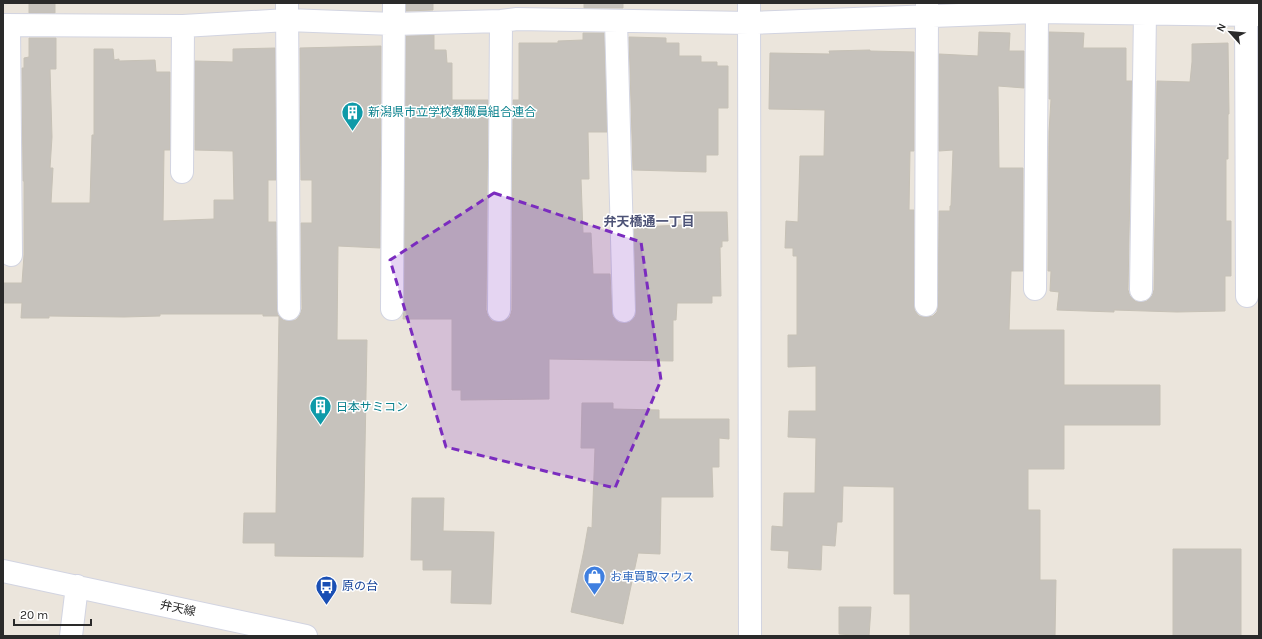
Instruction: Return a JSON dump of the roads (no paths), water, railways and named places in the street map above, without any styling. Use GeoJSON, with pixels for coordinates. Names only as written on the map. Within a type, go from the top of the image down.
{"type":"FeatureCollection","features":[{"type":"Feature","properties":{"kind":"street"},"geometry":{"type":"LineString","coordinates":[[11,255],[6,25],[183,26],[287,11],[512,14],[616,21],[749,13],[927,9],[1037,12],[1060,7],[1145,13],[1170,8],[1251,11],[1247,296]]}},
{"type":"Feature","properties":{"kind":"street"},"geometry":{"type":"LineString","coordinates":[[926,305],[927,9]]}},
{"type":"Feature","properties":{"kind":"street"},"geometry":{"type":"LineString","coordinates":[[287,11],[289,309]]}},
{"type":"Feature","properties":{"kind":"street"},"geometry":{"type":"LineString","coordinates":[[1035,289],[1037,12]]}},
{"type":"Feature","properties":{"kind":"street"},"geometry":{"type":"LineString","coordinates":[[392,309],[394,13]]}},
{"type":"Feature","properties":{"kind":"street"},"geometry":{"type":"LineString","coordinates":[[749,13],[750,636]]}},
{"type":"Feature","properties":{"kind":"street"},"geometry":{"type":"LineString","coordinates":[[1141,290],[1145,13]]}},
{"type":"Feature","properties":{"kind":"street"},"geometry":{"type":"LineString","coordinates":[[499,310],[512,14]]}},
{"type":"Feature","properties":{"kind":"street"},"geometry":{"type":"LineString","coordinates":[[616,21],[624,311]]}},
{"type":"Feature","properties":{"kind":"street"},"geometry":{"type":"LineString","coordinates":[[183,26],[187,162]]}},
{"type":"Feature","properties":{"kind":"street","name":"弁天線"},"geometry":{"type":"LineString","coordinates":[[3,572],[77,586],[306,636]]}},
{"type":"Feature","properties":{"kind":"street"},"geometry":{"type":"LineString","coordinates":[[71,636],[77,586]]}},
{"type":"Feature","properties":{"kind":"place","name":"新潟県市立学校教職員組合連合"},"geometry":{"type":"Point","coordinates":[352,132]}},
{"type":"Feature","properties":{"kind":"place","name":"日本サミコン"},"geometry":{"type":"Point","coordinates":[321,426]}},
{"type":"Feature","properties":{"kind":"place","name":"お車買取マウス"},"geometry":{"type":"Point","coordinates":[595,596]}},
{"type":"Feature","properties":{"kind":"place","name":"原の台"},"geometry":{"type":"Point","coordinates":[327,606]}},
{"type":"Feature","properties":{"kind":"district","name":"弁天橋通一丁目"},"geometry":{"type":"Point","coordinates":[649,221]}}]}
